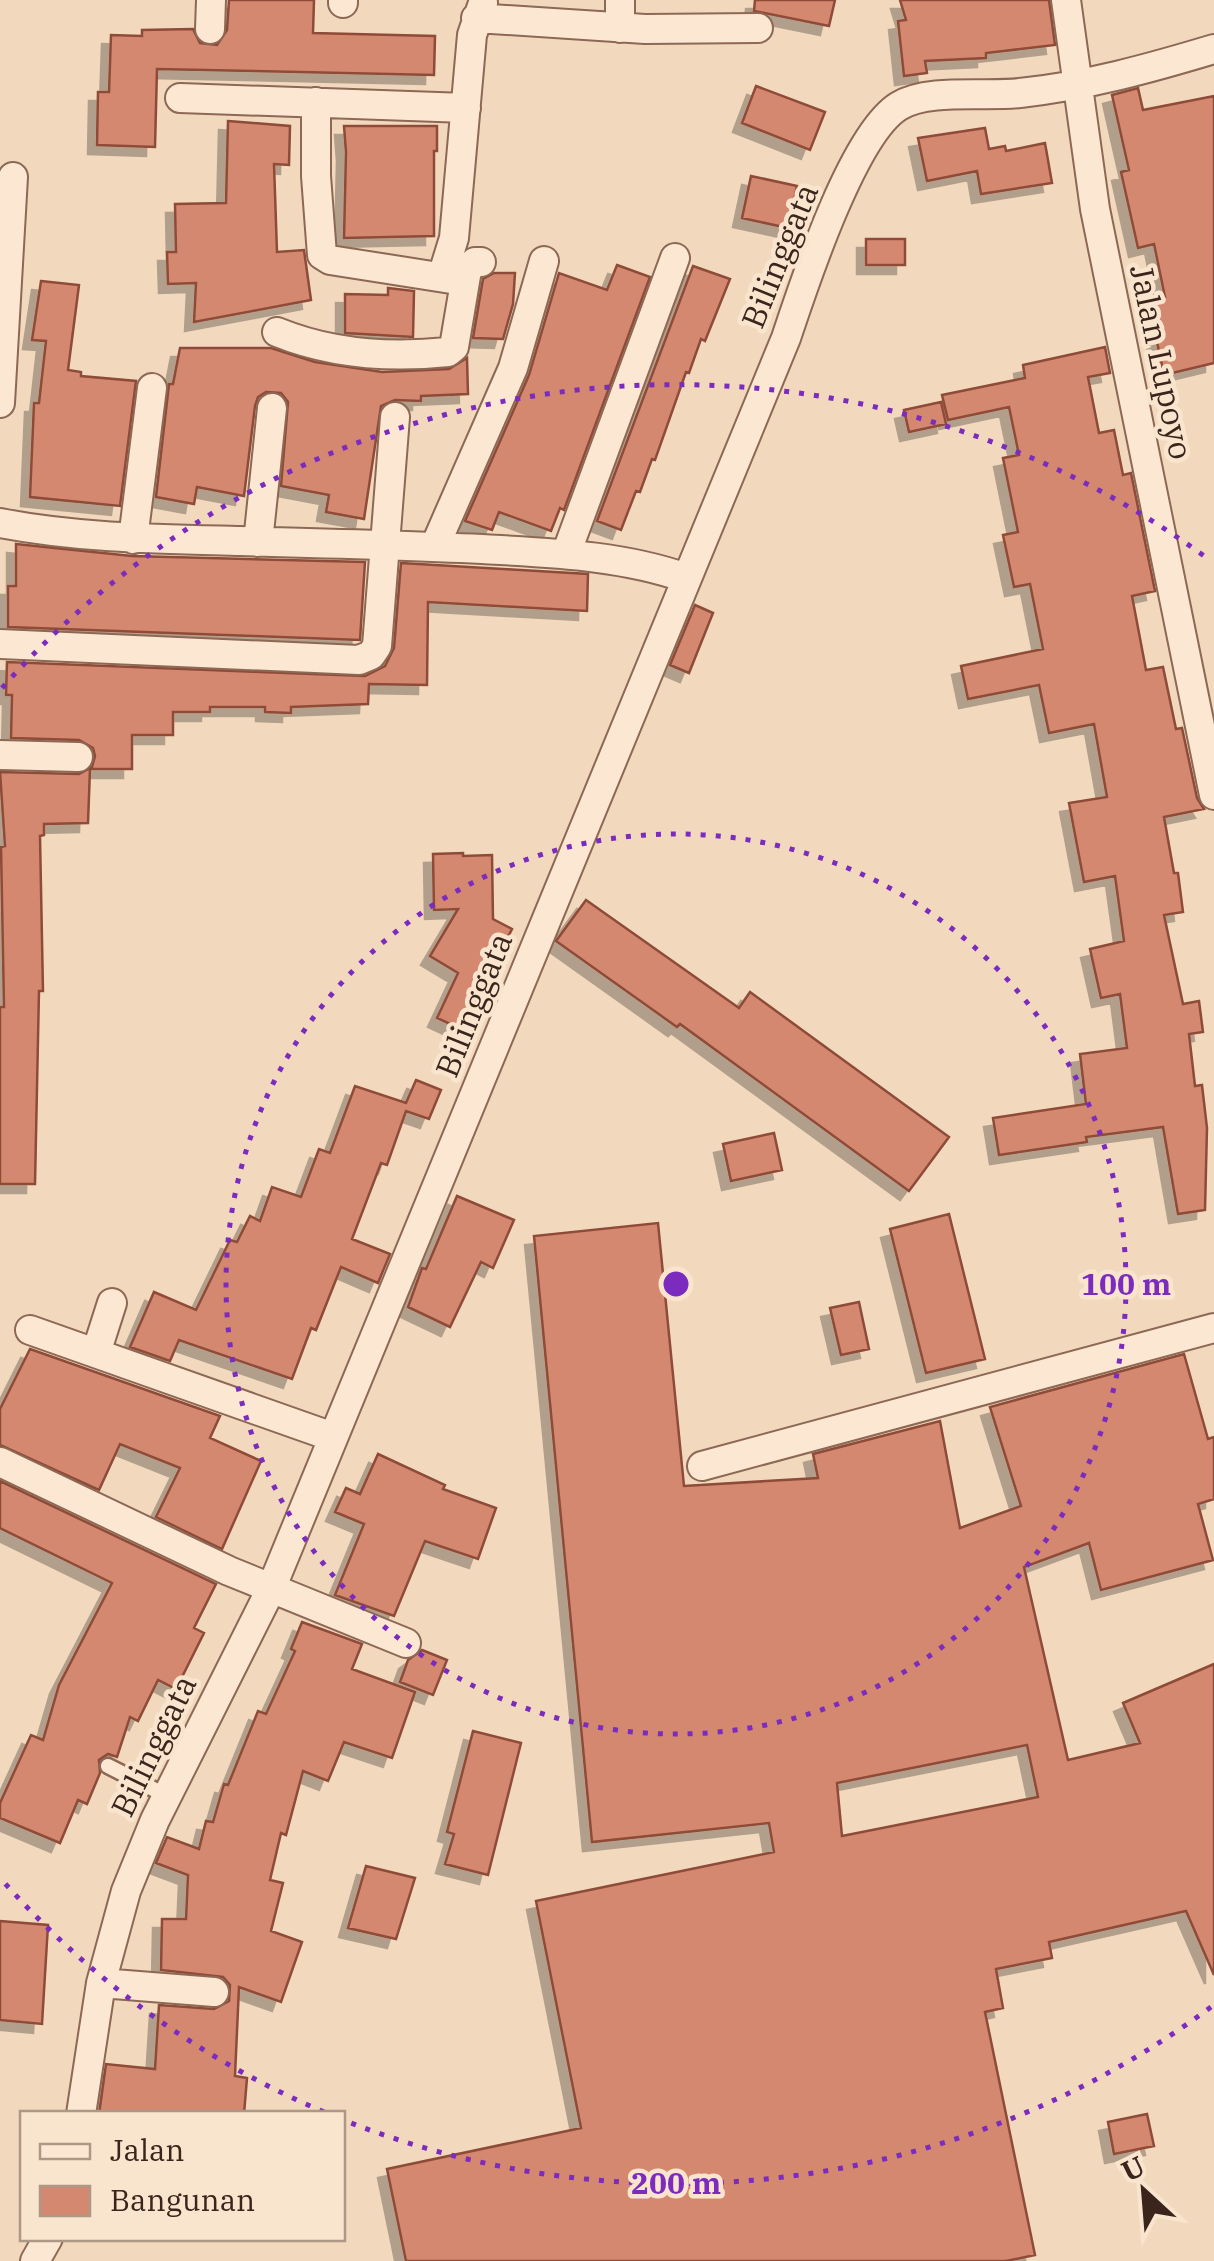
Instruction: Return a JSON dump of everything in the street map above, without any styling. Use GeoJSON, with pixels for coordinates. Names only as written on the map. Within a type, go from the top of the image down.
{"type":"FeatureCollection","features":[{"type":"Feature","properties":{"kind":"street"},"geometry":{"type":"LineString","coordinates":[[210,29],[211,0]]}},
{"type":"Feature","properties":{"kind":"street","name":"Jalan Lupoyo"},"geometry":{"type":"LineString","coordinates":[[1066,0],[1094,209],[1214,795]]}},
{"type":"Feature","properties":{"kind":"street"},"geometry":{"type":"LineString","coordinates":[[277,332],[344,351],[395,355],[448,352],[454,347],[462,273],[454,238],[472,35],[480,9],[620,14],[758,28]]}},
{"type":"Feature","properties":{"kind":"street","name":"Bilinggata"},"geometry":{"type":"LineString","coordinates":[[81,2111],[101,1983],[155,1790],[320,1431],[676,574],[786,338],[812,264],[868,138],[899,106],[921,98],[1018,93],[1079,84],[1214,49]]}},
{"type":"Feature","properties":{"kind":"street"},"geometry":{"type":"LineString","coordinates":[[180,98],[466,108]]}},
{"type":"Feature","properties":{"kind":"street"},"geometry":{"type":"LineString","coordinates":[[316,102],[322,255],[330,260],[462,273]]}},
{"type":"Feature","properties":{"kind":"street"},"geometry":{"type":"LineString","coordinates":[[0,403],[14,177]]}},
{"type":"Feature","properties":{"kind":"street"},"geometry":{"type":"LineString","coordinates":[[566,554],[675,258]]}},
{"type":"Feature","properties":{"kind":"street"},"geometry":{"type":"LineString","coordinates":[[435,546],[513,368],[544,260]]}},
{"type":"Feature","properties":{"kind":"street"},"geometry":{"type":"LineString","coordinates":[[133,539],[152,388]]}},
{"type":"Feature","properties":{"kind":"street"},"geometry":{"type":"LineString","coordinates":[[258,542],[272,408]]}},
{"type":"Feature","properties":{"kind":"street"},"geometry":{"type":"LineString","coordinates":[[0,644],[359,660],[370,655],[377,646],[395,417]]}},
{"type":"Feature","properties":{"kind":"street"},"geometry":{"type":"LineString","coordinates":[[0,522],[133,539],[435,546],[566,554],[676,574]]}},
{"type":"Feature","properties":{"kind":"street"},"geometry":{"type":"LineString","coordinates":[[0,755],[78,756]]}},
{"type":"Feature","properties":{"kind":"street"},"geometry":{"type":"LineString","coordinates":[[96,1353],[112,1304]]}},
{"type":"Feature","properties":{"kind":"street"},"geometry":{"type":"LineString","coordinates":[[702,1466],[1214,1328]]}},
{"type":"Feature","properties":{"kind":"street"},"geometry":{"type":"LineString","coordinates":[[30,1330],[320,1431]]}},
{"type":"Feature","properties":{"kind":"street"},"geometry":{"type":"LineString","coordinates":[[0,1462],[250,1580],[406,1643]]}},
{"type":"Feature","properties":{"kind":"street"},"geometry":{"type":"LineString","coordinates":[[101,1983],[214,1992]]}},
{"type":"Feature","properties":{"kind":"lane"},"geometry":{"type":"LineString","coordinates":[[108,1766],[155,1790]]}},
{"type":"Feature","properties":{"kind":"building"},"geometry":{"type":"Polygon","coordinates":[[[229,0],[314,0],[313,33],[435,36],[434,75],[157,69],[155,147],[97,145],[98,92],[109,92],[111,35],[142,36],[142,30],[193,29],[200,43],[217,45],[227,30],[229,0]]]}},
{"type":"Feature","properties":{"kind":"building"},"geometry":{"type":"Polygon","coordinates":[[[755,0],[835,0],[829,26],[754,11],[755,0]]]}},
{"type":"Feature","properties":{"kind":"building"},"geometry":{"type":"Polygon","coordinates":[[[900,0],[1049,0],[1055,45],[986,53],[986,58],[925,61],[927,73],[904,76],[898,21],[906,20],[900,0]]]}},
{"type":"Feature","properties":{"kind":"building"},"geometry":{"type":"Polygon","coordinates":[[[756,86],[825,112],[810,150],[742,123],[756,86]]]}},
{"type":"Feature","properties":{"kind":"building"},"geometry":{"type":"Polygon","coordinates":[[[1138,88],[1143,110],[1214,96],[1214,363],[1164,375],[1154,328],[1161,327],[1154,299],[1165,297],[1154,244],[1138,248],[1121,172],[1129,170],[1112,95],[1138,88]]]}},
{"type":"Feature","properties":{"kind":"building"},"geometry":{"type":"Polygon","coordinates":[[[228,121],[290,126],[289,165],[274,164],[277,252],[304,250],[311,300],[194,322],[196,283],[168,284],[167,252],[176,252],[175,204],[226,203],[228,121]]]}},
{"type":"Feature","properties":{"kind":"building"},"geometry":{"type":"Polygon","coordinates":[[[344,126],[437,126],[434,236],[344,238],[344,126]]]}},
{"type":"Feature","properties":{"kind":"building"},"geometry":{"type":"Polygon","coordinates":[[[985,128],[989,149],[1005,146],[1006,151],[1045,143],[1052,183],[981,194],[977,171],[927,181],[918,138],[985,128]]]}},
{"type":"Feature","properties":{"kind":"building"},"geometry":{"type":"Polygon","coordinates":[[[751,176],[797,186],[788,228],[742,218],[751,176]]]}},
{"type":"Feature","properties":{"kind":"building"},"geometry":{"type":"Polygon","coordinates":[[[866,239],[905,239],[905,265],[866,265],[866,239]]]}},
{"type":"Feature","properties":{"kind":"building"},"geometry":{"type":"Polygon","coordinates":[[[617,265],[650,277],[564,510],[560,508],[551,531],[499,512],[492,530],[465,521],[529,375],[559,273],[607,290],[617,265]]]}},
{"type":"Feature","properties":{"kind":"building"},"geometry":{"type":"Polygon","coordinates":[[[693,266],[730,279],[705,341],[701,339],[689,373],[686,372],[655,460],[652,459],[640,492],[636,491],[621,530],[597,521],[693,266]]]}},
{"type":"Feature","properties":{"kind":"building"},"geometry":{"type":"Polygon","coordinates":[[[494,273],[515,273],[513,304],[503,339],[473,338],[483,279],[494,273]]]}},
{"type":"Feature","properties":{"kind":"building"},"geometry":{"type":"Polygon","coordinates":[[[41,281],[79,285],[68,370],[81,372],[81,376],[136,381],[120,506],[30,497],[34,403],[39,403],[46,341],[32,340],[41,281]]]}},
{"type":"Feature","properties":{"kind":"building"},"geometry":{"type":"Polygon","coordinates":[[[388,288],[414,291],[413,337],[345,333],[345,294],[388,295],[388,288]]]}},
{"type":"Feature","properties":{"kind":"building"},"geometry":{"type":"Polygon","coordinates":[[[1105,347],[1110,373],[1088,377],[1099,433],[1114,430],[1123,475],[1131,473],[1155,591],[1132,596],[1146,670],[1163,667],[1176,729],[1182,728],[1197,798],[1204,809],[1164,817],[1183,912],[1164,915],[1183,1004],[1199,1001],[1203,1032],[1189,1034],[1195,1086],[1202,1085],[1207,1128],[1205,1210],[1178,1214],[1163,1127],[1086,1137],[1087,1142],[999,1155],[993,1118],[1086,1104],[1080,1054],[1127,1048],[1120,994],[1101,998],[1090,949],[1124,941],[1115,876],[1084,882],[1069,803],[1107,797],[1094,724],[1049,733],[1039,685],[968,699],[961,666],[1043,649],[1030,584],[1014,587],[1003,535],[1018,532],[1003,458],[1019,455],[1009,407],[948,420],[942,395],[1025,378],[1023,365],[1105,347]]]}},
{"type":"Feature","properties":{"kind":"building"},"geometry":{"type":"Polygon","coordinates":[[[180,348],[271,348],[315,362],[382,372],[449,369],[467,358],[468,394],[421,396],[421,401],[395,400],[381,406],[364,519],[326,512],[329,495],[281,486],[288,402],[281,393],[266,392],[258,397],[244,496],[197,487],[194,504],[156,497],[169,384],[173,384],[180,348]]]}},
{"type":"Feature","properties":{"kind":"building"},"geometry":{"type":"Polygon","coordinates":[[[941,402],[946,424],[909,432],[904,410],[941,402]]]}},
{"type":"Feature","properties":{"kind":"building"},"geometry":{"type":"Polygon","coordinates":[[[16,544],[132,556],[365,562],[360,640],[8,627],[8,586],[16,586],[16,544]]]}},
{"type":"Feature","properties":{"kind":"building"},"geometry":{"type":"Polygon","coordinates":[[[401,563],[588,574],[587,611],[428,602],[427,685],[369,684],[368,704],[291,707],[291,713],[265,712],[265,707],[173,712],[173,735],[132,735],[132,769],[90,769],[88,823],[44,824],[44,835],[40,836],[43,991],[39,991],[35,1184],[0,1184],[0,1007],[4,1007],[1,847],[5,846],[0,772],[79,774],[92,767],[95,756],[93,748],[79,740],[11,738],[12,695],[6,695],[7,662],[365,676],[385,666],[394,648],[401,563]]]}},
{"type":"Feature","properties":{"kind":"building"},"geometry":{"type":"Polygon","coordinates":[[[695,605],[713,613],[689,673],[670,665],[695,605]]]}},
{"type":"Feature","properties":{"kind":"building"},"geometry":{"type":"Polygon","coordinates":[[[433,854],[492,855],[493,919],[512,929],[461,1029],[437,1018],[458,973],[430,956],[458,909],[434,910],[433,854]]]}},
{"type":"Feature","properties":{"kind":"building"},"geometry":{"type":"Polygon","coordinates":[[[586,900],[739,1008],[750,992],[949,1137],[909,1191],[680,1024],[677,1027],[556,941],[586,900]]]}},
{"type":"Feature","properties":{"kind":"building"},"geometry":{"type":"Polygon","coordinates":[[[416,1080],[441,1090],[429,1119],[406,1111],[387,1165],[381,1163],[352,1239],[390,1254],[378,1283],[341,1267],[316,1330],[311,1328],[292,1379],[179,1340],[170,1361],[130,1347],[154,1292],[196,1310],[230,1240],[237,1242],[250,1216],[260,1221],[272,1187],[301,1197],[319,1149],[330,1153],[355,1086],[406,1103],[416,1080]]]}},
{"type":"Feature","properties":{"kind":"building"},"geometry":{"type":"Polygon","coordinates":[[[774,1133],[782,1170],[731,1181],[723,1144],[774,1133]]]}},
{"type":"Feature","properties":{"kind":"building"},"geometry":{"type":"Polygon","coordinates":[[[457,1196],[514,1220],[493,1268],[481,1262],[450,1327],[408,1307],[457,1196]]]}},
{"type":"Feature","properties":{"kind":"building"},"geometry":{"type":"Polygon","coordinates":[[[949,1214],[985,1359],[926,1373],[890,1229],[949,1214]]]}},
{"type":"Feature","properties":{"kind":"building"},"geometry":{"type":"Polygon","coordinates":[[[658,1223],[684,1486],[818,1478],[813,1454],[940,1421],[960,1528],[1021,1506],[990,1407],[1184,1354],[1208,1439],[1214,1437],[1214,1499],[1198,1504],[1213,1560],[1101,1590],[1089,1543],[1024,1567],[1068,1760],[1140,1743],[1123,1703],[1214,1664],[1214,1975],[1186,1911],[1049,1942],[1052,1958],[996,1969],[1003,2008],[985,2012],[1035,2255],[1006,2261],[406,2261],[387,2169],[581,2128],[536,1901],[774,1852],[769,1823],[592,1842],[534,1236],[658,1223]],[[1027,1745],[837,1783],[842,1836],[1038,1797],[1027,1745]]]}},
{"type":"Feature","properties":{"kind":"building"},"geometry":{"type":"Polygon","coordinates":[[[859,1302],[869,1349],[841,1355],[830,1308],[859,1302]]]}},
{"type":"Feature","properties":{"kind":"building"},"geometry":{"type":"Polygon","coordinates":[[[30,1349],[220,1416],[210,1438],[261,1461],[222,1549],[156,1517],[180,1468],[120,1444],[99,1490],[0,1445],[0,1409],[30,1349]]]}},
{"type":"Feature","properties":{"kind":"building"},"geometry":{"type":"Polygon","coordinates":[[[378,1454],[445,1485],[443,1489],[496,1508],[478,1559],[425,1541],[394,1616],[335,1595],[364,1524],[335,1512],[346,1488],[360,1494],[378,1454]]]}},
{"type":"Feature","properties":{"kind":"building"},"geometry":{"type":"Polygon","coordinates":[[[0,1481],[216,1584],[194,1628],[204,1633],[176,1689],[158,1680],[138,1721],[130,1717],[117,1757],[108,1754],[99,1760],[100,1773],[87,1804],[78,1800],[60,1843],[0,1818],[0,1803],[31,1735],[43,1740],[59,1685],[112,1583],[0,1528],[0,1481]]]}},
{"type":"Feature","properties":{"kind":"building"},"geometry":{"type":"Polygon","coordinates":[[[302,1622],[362,1644],[352,1669],[415,1692],[392,1758],[344,1742],[328,1781],[303,1771],[286,1835],[281,1833],[270,1880],[283,1883],[271,1931],[302,1942],[281,2002],[239,1987],[235,2076],[247,2078],[244,2111],[99,2111],[106,2064],[155,2069],[159,2005],[214,2009],[229,2001],[230,1985],[223,1977],[161,1970],[162,1919],[186,1919],[188,1875],[156,1863],[167,1837],[199,1849],[206,1821],[213,1822],[224,1784],[228,1785],[258,1711],[266,1714],[295,1651],[291,1649],[302,1622]]]}},
{"type":"Feature","properties":{"kind":"building"},"geometry":{"type":"Polygon","coordinates":[[[422,1650],[447,1660],[433,1695],[400,1682],[408,1660],[422,1650]]]}},
{"type":"Feature","properties":{"kind":"building"},"geometry":{"type":"Polygon","coordinates":[[[473,1731],[521,1743],[488,1875],[445,1864],[454,1834],[447,1832],[473,1731]]]}},
{"type":"Feature","properties":{"kind":"building"},"geometry":{"type":"Polygon","coordinates":[[[366,1866],[415,1878],[396,1939],[348,1928],[366,1866]]]}},
{"type":"Feature","properties":{"kind":"building"},"geometry":{"type":"Polygon","coordinates":[[[0,1921],[48,1925],[42,2024],[0,2020],[0,1921]]]}},
{"type":"Feature","properties":{"kind":"building"},"geometry":{"type":"Polygon","coordinates":[[[1147,2114],[1154,2146],[1114,2154],[1108,2122],[1147,2114]]]}}]}
